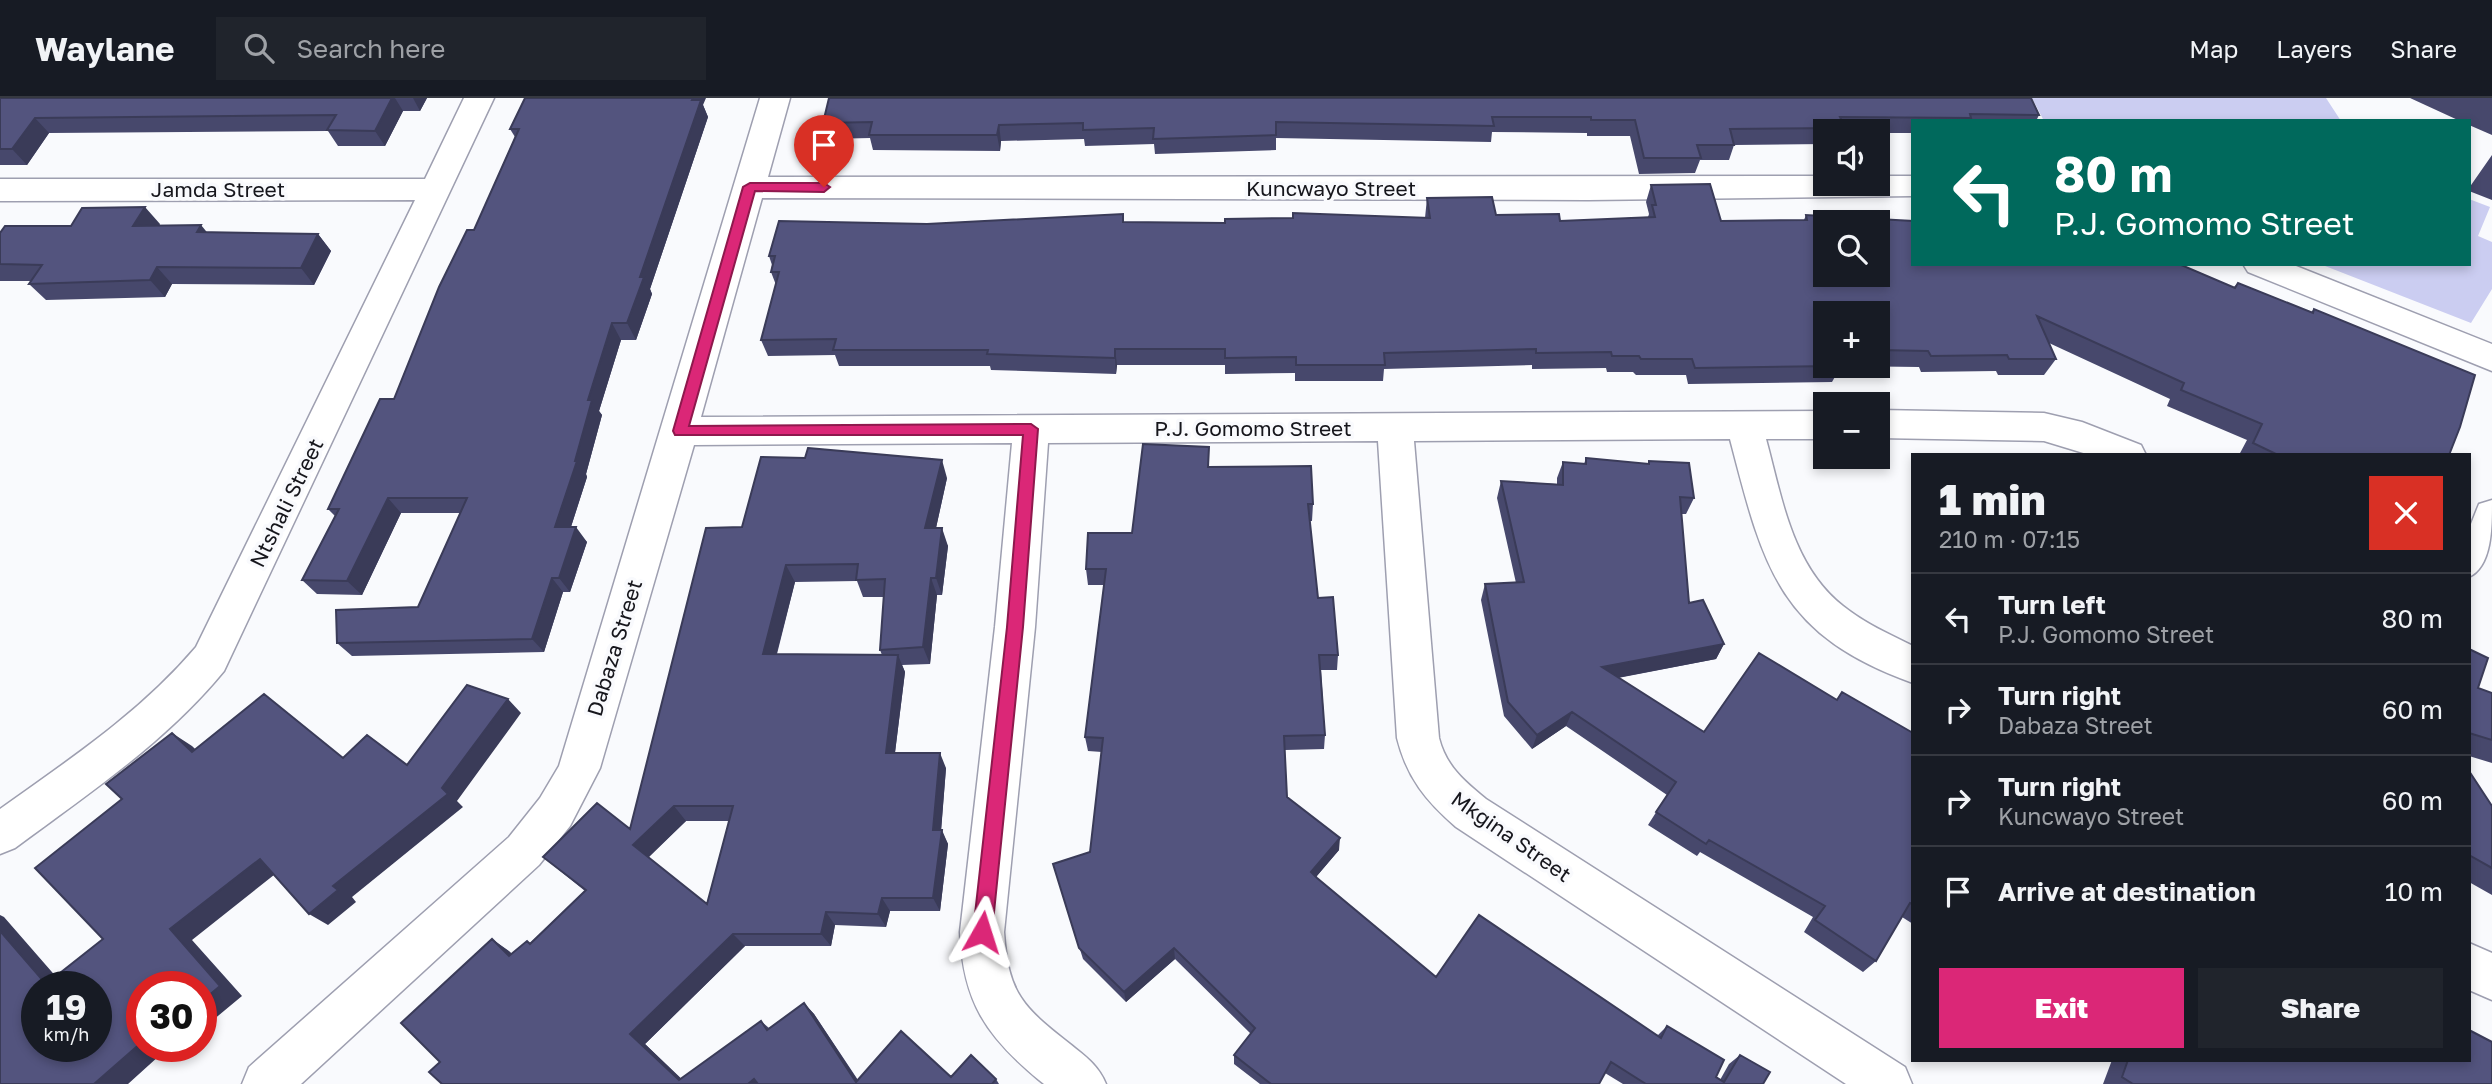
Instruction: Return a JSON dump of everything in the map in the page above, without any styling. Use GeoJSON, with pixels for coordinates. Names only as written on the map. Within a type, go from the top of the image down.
{"type":"FeatureCollection","features":[{"type":"Feature","properties":{"kind":"street","name":"Ntshali Street"},"geometry":{"type":"LineString","coordinates":[[0,834],[146,725],[176,699],[210,659],[479,98]]}},
{"type":"Feature","properties":{"kind":"street","name":"Dabaza Street"},"geometry":{"type":"LineString","coordinates":[[286,1078],[551,822],[579,768],[680,431],[775,98]]}},
{"type":"Feature","properties":{"kind":"street","name":"Kuncwayo Street"},"geometry":{"type":"LineString","coordinates":[[750,187],[1588,189],[1911,186]]}},
{"type":"Feature","properties":{"kind":"street","name":"Jamda Street"},"geometry":{"type":"LineString","coordinates":[[0,190],[436,189]]}},
{"type":"Feature","properties":{"kind":"street"},"geometry":{"type":"LineString","coordinates":[[2264,266],[2492,358]]}},
{"type":"Feature","properties":{"kind":"street"},"geometry":{"type":"LineString","coordinates":[[1890,424],[2045,427],[2069,432],[2123,453]]}},
{"type":"Feature","properties":{"kind":"street"},"geometry":{"type":"LineString","coordinates":[[1744,425],[1783,557],[1793,579],[1828,618],[1911,665]]}},
{"type":"Feature","properties":{"kind":"street","name":"P.J. Gomomo Street"},"geometry":{"type":"LineString","coordinates":[[680,431],[1813,425]]}},
{"type":"Feature","properties":{"kind":"street"},"geometry":{"type":"LineString","coordinates":[[1031,429],[1015,627],[982,932],[984,963],[989,987],[1017,1029],[1082,1084]]}},
{"type":"Feature","properties":{"kind":"street","name":"Mkgina Street"},"geometry":{"type":"LineString","coordinates":[[1395,429],[1418,738],[1424,763],[1444,790],[1508,839],[1888,1084]]}},
{"type":"Feature","properties":{"kind":"street"},"geometry":{"type":"LineString","coordinates":[[2471,558],[2486,535],[2492,515]]}},
{"type":"Feature","properties":{"kind":"street"},"geometry":{"type":"LineString","coordinates":[[2471,966],[2492,977]]}},
{"type":"Feature","properties":{"kind":"shaded area"},"geometry":{"type":"Polygon","coordinates":[[[2032,98],[2326,98],[2340,119],[2043,119],[2032,98]]]}},
{"type":"Feature","properties":{"kind":"shaded area"},"geometry":{"type":"Polygon","coordinates":[[[2471,200],[2490,207],[2478,236],[2492,242],[2492,289],[2471,323],[2325,266],[2471,266],[2471,200]]]}},
{"type":"Feature","properties":{"kind":"building"},"geometry":{"type":"Polygon","coordinates":[[[0,98],[392,98],[375,131],[327,130],[336,115],[35,118],[12,149],[0,149],[0,98]]]}},
{"type":"Feature","properties":{"kind":"building"},"geometry":{"type":"Polygon","coordinates":[[[525,98],[701,100],[640,277],[644,277],[627,323],[612,323],[588,400],[592,400],[577,461],[555,527],[576,527],[559,578],[552,578],[532,639],[337,643],[336,610],[418,607],[467,498],[388,498],[347,581],[302,580],[339,509],[328,509],[380,399],[394,399],[439,287],[467,230],[474,230],[519,129],[510,129],[525,98]]]}},
{"type":"Feature","properties":{"kind":"building"},"geometry":{"type":"Polygon","coordinates":[[[829,98],[2031,98],[2039,115],[1970,114],[1971,118],[1840,117],[1841,119],[1813,119],[1813,128],[1730,129],[1734,145],[1697,145],[1701,158],[1644,158],[1635,120],[1591,120],[1591,117],[1492,117],[1494,126],[1276,122],[1276,135],[1153,139],[1154,128],[1083,130],[1083,123],[999,125],[997,135],[869,135],[872,122],[823,123],[829,98]]]}},
{"type":"Feature","properties":{"kind":"building"},"geometry":{"type":"Polygon","coordinates":[[[1710,184],[1721,221],[1807,220],[1806,215],[1813,215],[1813,287],[1890,287],[1890,220],[1911,221],[1911,266],[2184,266],[2235,288],[2238,283],[2313,313],[2314,309],[2475,375],[2450,453],[2274,453],[2253,443],[2262,424],[2181,390],[2184,383],[2037,316],[2056,359],[2009,359],[2007,355],[1931,356],[1928,351],[1890,350],[1890,301],[1813,301],[1813,366],[1695,368],[1692,359],[1641,359],[1639,356],[1612,356],[1611,352],[1536,353],[1536,349],[1384,353],[1385,365],[1296,365],[1296,357],[1225,358],[1225,349],[1115,349],[1115,358],[987,354],[988,350],[833,350],[836,339],[761,340],[779,272],[771,272],[775,256],[769,256],[779,221],[927,224],[1123,214],[1123,222],[1225,223],[1225,219],[1293,218],[1293,213],[1430,218],[1427,198],[1492,197],[1496,215],[1559,214],[1560,221],[1655,217],[1652,205],[1656,205],[1651,185],[1710,184]]]}},
{"type":"Feature","properties":{"kind":"building"},"geometry":{"type":"Polygon","coordinates":[[[145,207],[133,226],[201,225],[197,232],[318,234],[301,268],[157,267],[150,280],[29,284],[42,265],[0,264],[0,233],[5,226],[71,226],[82,208],[145,207]]]}},
{"type":"Feature","properties":{"kind":"building"},"geometry":{"type":"Polygon","coordinates":[[[1143,444],[1209,447],[1208,467],[1311,466],[1313,504],[1308,504],[1318,598],[1333,597],[1338,655],[1319,655],[1325,735],[1284,736],[1287,797],[1340,838],[1311,872],[1436,977],[1479,915],[1661,1038],[1667,1026],[1724,1060],[1716,1077],[1724,1082],[1740,1055],[1770,1072],[1763,1084],[1646,1084],[1611,1062],[1599,1084],[1271,1084],[1234,1055],[1255,1028],[1174,948],[1124,992],[1079,948],[1053,864],[1090,852],[1103,738],[1085,737],[1106,569],[1086,569],[1088,533],[1132,533],[1143,444]]]}},
{"type":"Feature","properties":{"kind":"building"},"geometry":{"type":"Polygon","coordinates":[[[808,448],[942,460],[925,528],[942,528],[936,578],[931,578],[923,647],[880,650],[885,579],[856,580],[858,564],[786,565],[763,654],[898,655],[886,753],[940,753],[933,830],[942,830],[933,898],[882,898],[878,914],[826,912],[821,934],[733,934],[630,1034],[679,1080],[761,1021],[767,1030],[804,1003],[856,1082],[901,1031],[951,1077],[971,1055],[996,1079],[992,1084],[758,1084],[754,1079],[748,1084],[442,1084],[429,1072],[440,1062],[401,1023],[492,939],[509,956],[527,941],[530,944],[586,890],[543,857],[597,803],[630,829],[706,528],[742,527],[761,457],[805,458],[808,448]],[[674,806],[633,845],[707,904],[733,806],[674,806]]]}},
{"type":"Feature","properties":{"kind":"building"},"geometry":{"type":"Polygon","coordinates":[[[1586,458],[1649,464],[1649,461],[1689,463],[1694,498],[1680,497],[1689,603],[1703,600],[1724,644],[1602,667],[1704,732],[1759,653],[1837,700],[1842,692],[1911,732],[1911,903],[1876,961],[1815,920],[1825,906],[1709,840],[1706,844],[1656,812],[1676,782],[1572,712],[1537,735],[1508,702],[1485,584],[1524,582],[1501,481],[1563,485],[1563,462],[1586,464],[1586,458]]]}},
{"type":"Feature","properties":{"kind":"building"},"geometry":{"type":"Polygon","coordinates":[[[2471,650],[2488,658],[2478,688],[2492,693],[2492,740],[2471,734],[2471,650]]]}},
{"type":"Feature","properties":{"kind":"building"},"geometry":{"type":"Polygon","coordinates":[[[467,685],[508,699],[442,788],[448,794],[333,886],[338,890],[309,914],[260,859],[170,929],[207,971],[126,971],[126,1056],[94,1084],[0,1084],[0,931],[35,971],[21,971],[21,1062],[112,1062],[112,971],[62,971],[103,939],[35,868],[122,799],[106,784],[172,733],[192,752],[264,694],[343,758],[367,735],[407,765],[467,685]]]}},
{"type":"Feature","properties":{"kind":"building"},"geometry":{"type":"Polygon","coordinates":[[[2471,774],[2492,806],[2492,868],[2471,856],[2471,774]]]}},
{"type":"Feature","properties":{"kind":"building"},"geometry":{"type":"Polygon","coordinates":[[[2471,1031],[2492,1042],[2492,1084],[2133,1084],[2122,1077],[2127,1062],[2471,1062],[2471,1031]]]}},
{"type":"Feature","properties":{"kind":"route"},"geometry":{"type":"LineString","coordinates":[[824,187],[750,187],[680,431],[1031,429],[1015,627],[982,932]]}}]}
